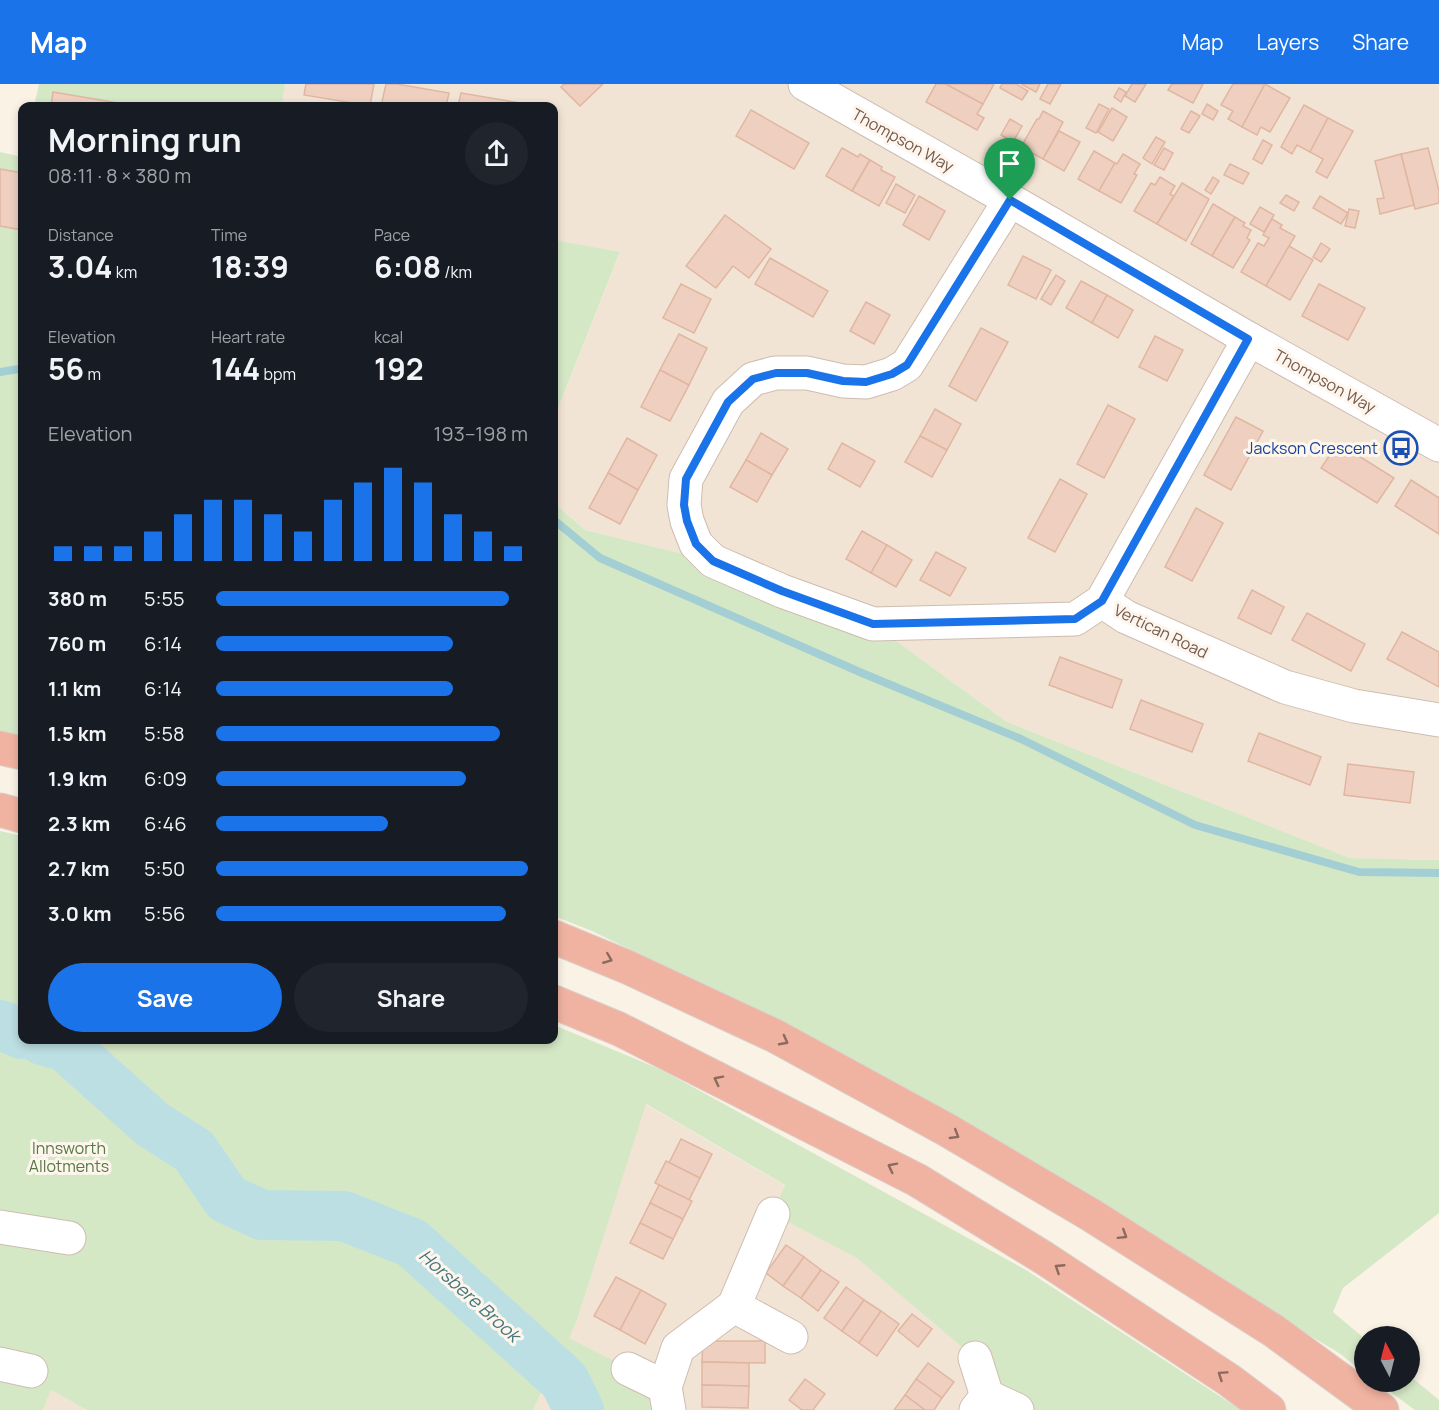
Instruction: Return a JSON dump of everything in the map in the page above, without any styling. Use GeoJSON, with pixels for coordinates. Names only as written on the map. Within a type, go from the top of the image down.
{"type":"FeatureCollection","features":[{"type":"Feature","properties":{"kind":"highway"},"geometry":{"type":"LineString","coordinates":[[0,748],[18,752]]}},
{"type":"Feature","properties":{"kind":"highway"},"geometry":{"type":"LineString","coordinates":[[0,810],[18,815]]}},
{"type":"Feature","properties":{"kind":"highway"},"geometry":{"type":"LineString","coordinates":[[558,938],[775,1036],[947,1130],[1092,1215],[1274,1331],[1382,1410]]}},
{"type":"Feature","properties":{"kind":"highway"},"geometry":{"type":"LineString","coordinates":[[558,1004],[619,1029],[917,1180],[1054,1265],[1230,1380],[1269,1410]]}},
{"type":"Feature","properties":{"kind":"street","name":"Thompson Way"},"geometry":{"type":"LineString","coordinates":[[805,84],[849,95],[1010,200],[1248,339],[1439,445]]}},
{"type":"Feature","properties":{"kind":"street"},"geometry":{"type":"LineString","coordinates":[[1010,200],[907,365],[892,374],[866,382],[843,381],[807,373],[776,373],[753,379],[728,402],[686,479],[684,505],[687,521],[696,544],[713,561],[782,591],[873,624],[1075,619],[1102,601]]}},
{"type":"Feature","properties":{"kind":"street","name":"Vertican Road"},"geometry":{"type":"LineString","coordinates":[[1248,339],[1102,601],[1126,617],[1285,687],[1354,706],[1439,720]]}},
{"type":"Feature","properties":{"kind":"street"},"geometry":{"type":"LineString","coordinates":[[628,1369],[667,1399],[678,1348],[735,1306],[773,1214]]}},
{"type":"Feature","properties":{"kind":"street"},"geometry":{"type":"LineString","coordinates":[[0,1227],[69,1238]]}},
{"type":"Feature","properties":{"kind":"street"},"geometry":{"type":"LineString","coordinates":[[735,1306],[791,1337]]}},
{"type":"Feature","properties":{"kind":"street"},"geometry":{"type":"LineString","coordinates":[[975,1358],[981,1403],[1017,1410]]}},
{"type":"Feature","properties":{"kind":"shaded area"},"geometry":{"type":"Polygon","coordinates":[[[285,84],[1439,84],[1439,860],[1350,858],[1007,722],[873,624],[713,561],[585,530],[558,506],[558,408],[620,253],[558,241],[558,102],[283,102],[285,84]]]}},
{"type":"Feature","properties":{"kind":"shaded area"},"geometry":{"type":"Polygon","coordinates":[[[645,1104],[1165,1410],[533,1410],[577,1320],[645,1104]]]}},
{"type":"Feature","properties":{"kind":"shaded area"},"geometry":{"type":"Polygon","coordinates":[[[51,1390],[87,1410],[43,1410],[51,1390]]]}},
{"type":"Feature","properties":{"kind":"green space"},"geometry":{"type":"Polygon","coordinates":[[[39,84],[285,84],[283,102],[35,102],[39,84]]]}},
{"type":"Feature","properties":{"kind":"green space"},"geometry":{"type":"Polygon","coordinates":[[[0,152],[18,156],[18,738],[0,733],[0,152]]]}},
{"type":"Feature","properties":{"kind":"green space"},"geometry":{"type":"Polygon","coordinates":[[[558,241],[620,252],[558,408],[558,241]]]}},
{"type":"Feature","properties":{"kind":"green space"},"geometry":{"type":"Polygon","coordinates":[[[558,506],[585,530],[713,561],[873,624],[1007,722],[1350,858],[1439,860],[1439,1213],[1343,1288],[1333,1312],[1354,1330],[1354,1365],[1339,1353],[814,1039],[592,931],[558,918],[558,506]]]}},
{"type":"Feature","properties":{"kind":"green space","name":"Innsworth Allotments"},"geometry":{"type":"Polygon","coordinates":[[[0,831],[18,835],[18,1044],[558,1044],[558,1027],[662,1070],[1026,1270],[1241,1410],[1017,1410],[975,1358],[857,1258],[773,1214],[785,1185],[646,1104],[577,1320],[569,1338],[665,1387],[669,1410],[561,1410],[545,1385],[533,1410],[87,1410],[51,1390],[43,1410],[0,1410],[0,831]]]}},
{"type":"Feature","properties":{"kind":"green space"},"geometry":{"type":"Polygon","coordinates":[[[1420,1384],[1439,1400],[1439,1410],[1415,1410],[1391,1392],[1420,1392],[1420,1384]]]}},
{"type":"Feature","properties":{"kind":"building"},"geometry":{"type":"Polygon","coordinates":[[[306,84],[374,84],[371,102],[346,102],[304,95],[306,84]]]}},
{"type":"Feature","properties":{"kind":"building"},"geometry":{"type":"Polygon","coordinates":[[[386,84],[449,93],[447,102],[382,102],[386,84]]]}},
{"type":"Feature","properties":{"kind":"building"},"geometry":{"type":"Polygon","coordinates":[[[564,84],[603,84],[580,106],[561,87],[564,84]]]}},
{"type":"Feature","properties":{"kind":"building"},"geometry":{"type":"Polygon","coordinates":[[[936,84],[946,84],[983,104],[977,114],[984,118],[977,130],[926,102],[936,84]]]}},
{"type":"Feature","properties":{"kind":"building"},"geometry":{"type":"Polygon","coordinates":[[[946,84],[994,84],[983,104],[946,84]]]}},
{"type":"Feature","properties":{"kind":"building"},"geometry":{"type":"Polygon","coordinates":[[[1002,84],[1016,84],[1028,91],[1022,100],[1000,88],[1002,84]]]}},
{"type":"Feature","properties":{"kind":"building"},"geometry":{"type":"Polygon","coordinates":[[[1021,84],[1040,84],[1036,92],[1021,84]]]}},
{"type":"Feature","properties":{"kind":"building"},"geometry":{"type":"Polygon","coordinates":[[[1048,84],[1061,84],[1050,104],[1040,99],[1048,84]]]}},
{"type":"Feature","properties":{"kind":"building"},"geometry":{"type":"Polygon","coordinates":[[[1132,84],[1146,84],[1135,102],[1125,96],[1132,84]]]}},
{"type":"Feature","properties":{"kind":"building"},"geometry":{"type":"Polygon","coordinates":[[[1172,84],[1203,84],[1193,103],[1168,90],[1172,84]]]}},
{"type":"Feature","properties":{"kind":"building"},"geometry":{"type":"Polygon","coordinates":[[[1233,84],[1265,84],[1242,127],[1228,119],[1233,111],[1221,105],[1233,84]]]}},
{"type":"Feature","properties":{"kind":"building"},"geometry":{"type":"Polygon","coordinates":[[[1265,84],[1290,98],[1270,132],[1261,127],[1257,135],[1242,127],[1265,84]]]}},
{"type":"Feature","properties":{"kind":"building"},"geometry":{"type":"Polygon","coordinates":[[[1119,88],[1126,92],[1121,102],[1114,97],[1119,88]]]}},
{"type":"Feature","properties":{"kind":"building"},"geometry":{"type":"Polygon","coordinates":[[[53,92],[112,102],[52,102],[53,92]]]}},
{"type":"Feature","properties":{"kind":"building"},"geometry":{"type":"Polygon","coordinates":[[[461,93],[514,102],[459,102],[461,93]]]}},
{"type":"Feature","properties":{"kind":"building"},"geometry":{"type":"Polygon","coordinates":[[[1099,104],[1109,109],[1096,133],[1086,128],[1099,104]]]}},
{"type":"Feature","properties":{"kind":"building"},"geometry":{"type":"Polygon","coordinates":[[[1207,104],[1218,111],[1213,120],[1202,114],[1207,104]]]}},
{"type":"Feature","properties":{"kind":"building"},"geometry":{"type":"Polygon","coordinates":[[[1304,105],[1328,118],[1310,152],[1297,145],[1292,154],[1281,147],[1304,105]]]}},
{"type":"Feature","properties":{"kind":"building"},"geometry":{"type":"Polygon","coordinates":[[[1112,108],[1127,117],[1113,141],[1098,132],[1112,108]]]}},
{"type":"Feature","properties":{"kind":"building"},"geometry":{"type":"Polygon","coordinates":[[[751,110],[809,143],[794,169],[736,136],[751,110]]]}},
{"type":"Feature","properties":{"kind":"building"},"geometry":{"type":"Polygon","coordinates":[[[1043,111],[1063,122],[1043,159],[1021,147],[1043,111]]]}},
{"type":"Feature","properties":{"kind":"building"},"geometry":{"type":"Polygon","coordinates":[[[1191,111],[1200,116],[1189,133],[1181,129],[1191,111]]]}},
{"type":"Feature","properties":{"kind":"building"},"geometry":{"type":"Polygon","coordinates":[[[1328,118],[1353,131],[1327,178],[1316,172],[1323,159],[1310,152],[1328,118]]]}},
{"type":"Feature","properties":{"kind":"building"},"geometry":{"type":"Polygon","coordinates":[[[1010,119],[1022,126],[1013,142],[1001,135],[1010,119]]]}},
{"type":"Feature","properties":{"kind":"building"},"geometry":{"type":"Polygon","coordinates":[[[1059,131],[1080,142],[1064,171],[1043,159],[1059,131]]]}},
{"type":"Feature","properties":{"kind":"building"},"geometry":{"type":"Polygon","coordinates":[[[1156,137],[1165,142],[1152,164],[1143,158],[1156,137]]]}},
{"type":"Feature","properties":{"kind":"building"},"geometry":{"type":"Polygon","coordinates":[[[1263,140],[1272,145],[1262,164],[1253,159],[1263,140]]]}},
{"type":"Feature","properties":{"kind":"building"},"geometry":{"type":"Polygon","coordinates":[[[842,148],[858,157],[860,154],[870,160],[852,191],[826,176],[842,148]]]}},
{"type":"Feature","properties":{"kind":"building"},"geometry":{"type":"Polygon","coordinates":[[[1164,148],[1173,153],[1164,170],[1154,165],[1164,148]]]}},
{"type":"Feature","properties":{"kind":"building"},"geometry":{"type":"Polygon","coordinates":[[[1428,148],[1439,191],[1439,203],[1415,209],[1401,154],[1428,148]]]}},
{"type":"Feature","properties":{"kind":"building"},"geometry":{"type":"Polygon","coordinates":[[[1094,151],[1115,163],[1099,191],[1078,179],[1094,151]]]}},
{"type":"Feature","properties":{"kind":"building"},"geometry":{"type":"Polygon","coordinates":[[[1123,154],[1140,164],[1134,174],[1137,175],[1121,203],[1099,191],[1115,163],[1117,164],[1123,154]]]}},
{"type":"Feature","properties":{"kind":"building"},"geometry":{"type":"Polygon","coordinates":[[[1401,154],[1414,205],[1380,214],[1377,199],[1384,198],[1375,161],[1401,154]]]}},
{"type":"Feature","properties":{"kind":"building"},"geometry":{"type":"Polygon","coordinates":[[[870,160],[882,167],[881,170],[895,177],[879,206],[852,191],[870,160]]]}},
{"type":"Feature","properties":{"kind":"building"},"geometry":{"type":"Polygon","coordinates":[[[1230,164],[1249,173],[1243,184],[1224,175],[1230,164]]]}},
{"type":"Feature","properties":{"kind":"building"},"geometry":{"type":"Polygon","coordinates":[[[0,169],[18,172],[18,229],[0,226],[0,169]]]}},
{"type":"Feature","properties":{"kind":"building"},"geometry":{"type":"Polygon","coordinates":[[[1160,177],[1175,186],[1170,194],[1174,196],[1157,224],[1134,211],[1151,183],[1155,185],[1160,177]]]}},
{"type":"Feature","properties":{"kind":"building"},"geometry":{"type":"Polygon","coordinates":[[[1213,177],[1219,181],[1211,194],[1205,190],[1213,177]]]}},
{"type":"Feature","properties":{"kind":"building"},"geometry":{"type":"Polygon","coordinates":[[[1182,183],[1209,199],[1186,241],[1157,224],[1182,183]]]}},
{"type":"Feature","properties":{"kind":"building"},"geometry":{"type":"Polygon","coordinates":[[[896,184],[915,195],[905,213],[886,203],[896,184]]]}},
{"type":"Feature","properties":{"kind":"building"},"geometry":{"type":"Polygon","coordinates":[[[1286,195],[1299,202],[1294,211],[1280,203],[1286,195]]]}},
{"type":"Feature","properties":{"kind":"building"},"geometry":{"type":"Polygon","coordinates":[[[919,196],[945,211],[929,240],[903,225],[919,196]]]}},
{"type":"Feature","properties":{"kind":"building"},"geometry":{"type":"Polygon","coordinates":[[[1320,196],[1348,213],[1341,224],[1313,208],[1320,196]]]}},
{"type":"Feature","properties":{"kind":"building"},"geometry":{"type":"Polygon","coordinates":[[[1213,204],[1235,217],[1212,256],[1191,244],[1213,204]]]}},
{"type":"Feature","properties":{"kind":"building"},"geometry":{"type":"Polygon","coordinates":[[[1260,207],[1274,215],[1264,232],[1250,224],[1260,207]]]}},
{"type":"Feature","properties":{"kind":"building"},"geometry":{"type":"Polygon","coordinates":[[[1349,209],[1359,211],[1355,228],[1345,226],[1349,209]]]}},
{"type":"Feature","properties":{"kind":"building"},"geometry":{"type":"Polygon","coordinates":[[[725,215],[771,249],[749,278],[733,266],[716,288],[686,266],[725,215]]]}},
{"type":"Feature","properties":{"kind":"building"},"geometry":{"type":"Polygon","coordinates":[[[1235,217],[1245,223],[1243,226],[1251,230],[1247,238],[1250,240],[1233,268],[1212,256],[1235,217]]]}},
{"type":"Feature","properties":{"kind":"building"},"geometry":{"type":"Polygon","coordinates":[[[1272,219],[1282,225],[1280,228],[1295,236],[1266,286],[1241,272],[1258,243],[1264,246],[1269,238],[1263,235],[1272,219]]]}},
{"type":"Feature","properties":{"kind":"building"},"geometry":{"type":"Polygon","coordinates":[[[1321,243],[1330,249],[1321,262],[1313,257],[1321,243]]]}},
{"type":"Feature","properties":{"kind":"building"},"geometry":{"type":"Polygon","coordinates":[[[1289,246],[1313,260],[1290,300],[1266,286],[1289,246]]]}},
{"type":"Feature","properties":{"kind":"building"},"geometry":{"type":"Polygon","coordinates":[[[1023,256],[1051,270],[1036,299],[1008,285],[1023,256]]]}},
{"type":"Feature","properties":{"kind":"building"},"geometry":{"type":"Polygon","coordinates":[[[770,258],[828,291],[813,317],[755,284],[770,258]]]}},
{"type":"Feature","properties":{"kind":"building"},"geometry":{"type":"Polygon","coordinates":[[[1056,275],[1065,281],[1051,305],[1041,299],[1056,275]]]}},
{"type":"Feature","properties":{"kind":"building"},"geometry":{"type":"Polygon","coordinates":[[[1081,281],[1107,295],[1092,323],[1066,308],[1081,281]]]}},
{"type":"Feature","properties":{"kind":"building"},"geometry":{"type":"Polygon","coordinates":[[[681,284],[711,299],[694,333],[663,318],[681,284]]]}},
{"type":"Feature","properties":{"kind":"building"},"geometry":{"type":"Polygon","coordinates":[[[1319,284],[1365,308],[1348,340],[1302,316],[1319,284]]]}},
{"type":"Feature","properties":{"kind":"building"},"geometry":{"type":"Polygon","coordinates":[[[1107,295],[1133,310],[1118,338],[1092,323],[1107,295]]]}},
{"type":"Feature","properties":{"kind":"building"},"geometry":{"type":"Polygon","coordinates":[[[866,302],[890,315],[874,344],[850,331],[866,302]]]}},
{"type":"Feature","properties":{"kind":"building"},"geometry":{"type":"Polygon","coordinates":[[[981,328],[1008,342],[976,401],[949,386],[981,328]]]}},
{"type":"Feature","properties":{"kind":"building"},"geometry":{"type":"Polygon","coordinates":[[[679,334],[707,348],[689,385],[660,370],[679,334]]]}},
{"type":"Feature","properties":{"kind":"building"},"geometry":{"type":"Polygon","coordinates":[[[1155,336],[1183,350],[1167,381],[1139,367],[1155,336]]]}},
{"type":"Feature","properties":{"kind":"building"},"geometry":{"type":"Polygon","coordinates":[[[660,370],[689,385],[670,421],[641,407],[660,370]]]}},
{"type":"Feature","properties":{"kind":"building"},"geometry":{"type":"Polygon","coordinates":[[[1108,405],[1135,419],[1104,478],[1077,464],[1108,405]]]}},
{"type":"Feature","properties":{"kind":"building"},"geometry":{"type":"Polygon","coordinates":[[[935,409],[961,424],[947,450],[920,436],[935,409]]]}},
{"type":"Feature","properties":{"kind":"building"},"geometry":{"type":"Polygon","coordinates":[[[1236,417],[1263,431],[1231,490],[1204,475],[1236,417]]]}},
{"type":"Feature","properties":{"kind":"building"},"geometry":{"type":"Polygon","coordinates":[[[761,433],[788,449],[772,475],[746,460],[761,433]]]}},
{"type":"Feature","properties":{"kind":"building"},"geometry":{"type":"Polygon","coordinates":[[[920,436],[947,450],[932,477],[905,462],[920,436]]]}},
{"type":"Feature","properties":{"kind":"building"},"geometry":{"type":"Polygon","coordinates":[[[627,438],[657,455],[638,490],[608,473],[627,438]]]}},
{"type":"Feature","properties":{"kind":"building"},"geometry":{"type":"Polygon","coordinates":[[[842,443],[875,461],[860,487],[828,469],[842,443]]]}},
{"type":"Feature","properties":{"kind":"building"},"geometry":{"type":"Polygon","coordinates":[[[1338,443],[1394,478],[1377,503],[1321,468],[1338,443]]]}},
{"type":"Feature","properties":{"kind":"building"},"geometry":{"type":"Polygon","coordinates":[[[746,460],[772,475],[757,502],[730,487],[746,460]]]}},
{"type":"Feature","properties":{"kind":"building"},"geometry":{"type":"Polygon","coordinates":[[[608,473],[638,490],[620,524],[589,508],[608,473]]]}},
{"type":"Feature","properties":{"kind":"building"},"geometry":{"type":"Polygon","coordinates":[[[1060,479],[1087,494],[1055,552],[1028,538],[1060,479]]]}},
{"type":"Feature","properties":{"kind":"building"},"geometry":{"type":"Polygon","coordinates":[[[1411,480],[1439,498],[1439,534],[1395,506],[1411,480]]]}},
{"type":"Feature","properties":{"kind":"building"},"geometry":{"type":"Polygon","coordinates":[[[1196,508],[1223,523],[1192,581],[1165,567],[1196,508]]]}},
{"type":"Feature","properties":{"kind":"building"},"geometry":{"type":"Polygon","coordinates":[[[862,531],[887,545],[871,573],[846,559],[862,531]]]}},
{"type":"Feature","properties":{"kind":"building"},"geometry":{"type":"Polygon","coordinates":[[[887,545],[912,560],[896,587],[871,573],[887,545]]]}},
{"type":"Feature","properties":{"kind":"building"},"geometry":{"type":"Polygon","coordinates":[[[936,552],[966,568],[950,596],[920,580],[936,552]]]}},
{"type":"Feature","properties":{"kind":"building"},"geometry":{"type":"Polygon","coordinates":[[[1252,590],[1284,607],[1271,634],[1238,618],[1252,590]]]}},
{"type":"Feature","properties":{"kind":"building"},"geometry":{"type":"Polygon","coordinates":[[[1307,613],[1365,644],[1351,671],[1292,640],[1307,613]]]}},
{"type":"Feature","properties":{"kind":"building"},"geometry":{"type":"Polygon","coordinates":[[[1402,632],[1439,652],[1439,687],[1387,659],[1402,632]]]}},
{"type":"Feature","properties":{"kind":"building"},"geometry":{"type":"Polygon","coordinates":[[[1060,657],[1122,680],[1112,708],[1049,685],[1060,657]]]}},
{"type":"Feature","properties":{"kind":"building"},"geometry":{"type":"Polygon","coordinates":[[[1141,700],[1203,724],[1192,752],[1130,729],[1141,700]]]}},
{"type":"Feature","properties":{"kind":"building"},"geometry":{"type":"Polygon","coordinates":[[[1259,733],[1321,757],[1310,785],[1248,761],[1259,733]]]}},
{"type":"Feature","properties":{"kind":"building"},"geometry":{"type":"Polygon","coordinates":[[[1348,764],[1414,772],[1410,803],[1344,795],[1348,764]]]}},
{"type":"Feature","properties":{"kind":"building"},"geometry":{"type":"Polygon","coordinates":[[[681,1139],[712,1154],[700,1178],[669,1163],[681,1139]]]}},
{"type":"Feature","properties":{"kind":"building"},"geometry":{"type":"Polygon","coordinates":[[[666,1161],[700,1178],[689,1200],[655,1183],[666,1161]]]}},
{"type":"Feature","properties":{"kind":"building"},"geometry":{"type":"Polygon","coordinates":[[[659,1185],[692,1201],[683,1219],[650,1203],[659,1185]]]}},
{"type":"Feature","properties":{"kind":"building"},"geometry":{"type":"Polygon","coordinates":[[[650,1203],[683,1219],[673,1239],[640,1223],[650,1203]]]}},
{"type":"Feature","properties":{"kind":"building"},"geometry":{"type":"Polygon","coordinates":[[[640,1223],[673,1239],[663,1259],[630,1243],[640,1223]]]}},
{"type":"Feature","properties":{"kind":"building"},"geometry":{"type":"Polygon","coordinates":[[[786,1245],[804,1257],[783,1286],[766,1273],[786,1245]]]}},
{"type":"Feature","properties":{"kind":"building"},"geometry":{"type":"Polygon","coordinates":[[[804,1257],[821,1270],[801,1298],[783,1286],[804,1257]]]}},
{"type":"Feature","properties":{"kind":"building"},"geometry":{"type":"Polygon","coordinates":[[[821,1270],[839,1282],[818,1311],[801,1298],[821,1270]]]}},
{"type":"Feature","properties":{"kind":"building"},"geometry":{"type":"Polygon","coordinates":[[[616,1277],[641,1290],[620,1330],[594,1316],[616,1277]]]}},
{"type":"Feature","properties":{"kind":"building"},"geometry":{"type":"Polygon","coordinates":[[[846,1287],[864,1300],[842,1331],[824,1318],[846,1287]]]}},
{"type":"Feature","properties":{"kind":"building"},"geometry":{"type":"Polygon","coordinates":[[[641,1290],[666,1304],[645,1344],[620,1330],[641,1290]]]}},
{"type":"Feature","properties":{"kind":"building"},"geometry":{"type":"Polygon","coordinates":[[[864,1300],[881,1311],[859,1343],[842,1331],[864,1300]]]}},
{"type":"Feature","properties":{"kind":"building"},"geometry":{"type":"Polygon","coordinates":[[[881,1311],[899,1324],[877,1356],[859,1343],[881,1311]]]}},
{"type":"Feature","properties":{"kind":"building"},"geometry":{"type":"Polygon","coordinates":[[[912,1314],[932,1329],[918,1347],[898,1331],[912,1314]]]}},
{"type":"Feature","properties":{"kind":"building"},"geometry":{"type":"Polygon","coordinates":[[[703,1341],[765,1341],[765,1363],[702,1362],[703,1341]]]}},
{"type":"Feature","properties":{"kind":"building"},"geometry":{"type":"Polygon","coordinates":[[[702,1362],[749,1363],[749,1386],[702,1385],[702,1362]]]}},
{"type":"Feature","properties":{"kind":"building"},"geometry":{"type":"Polygon","coordinates":[[[928,1363],[954,1382],[942,1398],[916,1379],[928,1363]]]}},
{"type":"Feature","properties":{"kind":"building"},"geometry":{"type":"Polygon","coordinates":[[[805,1379],[825,1394],[813,1410],[802,1410],[789,1400],[805,1379]]]}},
{"type":"Feature","properties":{"kind":"building"},"geometry":{"type":"Polygon","coordinates":[[[916,1379],[942,1398],[934,1410],[925,1410],[905,1395],[916,1379]]]}},
{"type":"Feature","properties":{"kind":"building"},"geometry":{"type":"Polygon","coordinates":[[[702,1385],[749,1386],[748,1408],[702,1407],[702,1385]]]}},
{"type":"Feature","properties":{"kind":"building"},"geometry":{"type":"Polygon","coordinates":[[[905,1395],[925,1410],[894,1410],[905,1395]]]}},
{"type":"Feature","properties":{"kind":"waterway"},"geometry":{"type":"LineString","coordinates":[[0,372],[18,369]]}},
{"type":"Feature","properties":{"kind":"waterway"},"geometry":{"type":"LineString","coordinates":[[558,523],[600,558],[862,673],[1021,739],[1195,825],[1359,872],[1439,873]]}},
{"type":"Feature","properties":{"kind":"waterway","name":"Horsbere Brook"},"geometry":{"type":"LineString","coordinates":[[0,1025],[18,1032]]}},
{"type":"Feature","properties":{"kind":"waterway","name":"Horsbere Brook"},"geometry":{"type":"LineString","coordinates":[[56,1044],[66,1047],[152,1124],[194,1151],[227,1199],[262,1215],[344,1216],[412,1243],[564,1380],[579,1410]]}},
{"type":"Feature","properties":{"kind":"place","name":"Jackson Crescent"},"geometry":{"type":"Point","coordinates":[1401,448]}},
{"type":"Feature","properties":{"kind":"route"},"geometry":{"type":"LineString","coordinates":[[1010,200],[1248,339],[1102,601],[1075,619],[873,624],[782,591],[713,561],[696,544],[687,521],[684,505],[686,479],[728,402],[753,379],[776,373],[807,373],[843,381],[866,382],[892,374],[907,365],[1010,200]]}}]}
